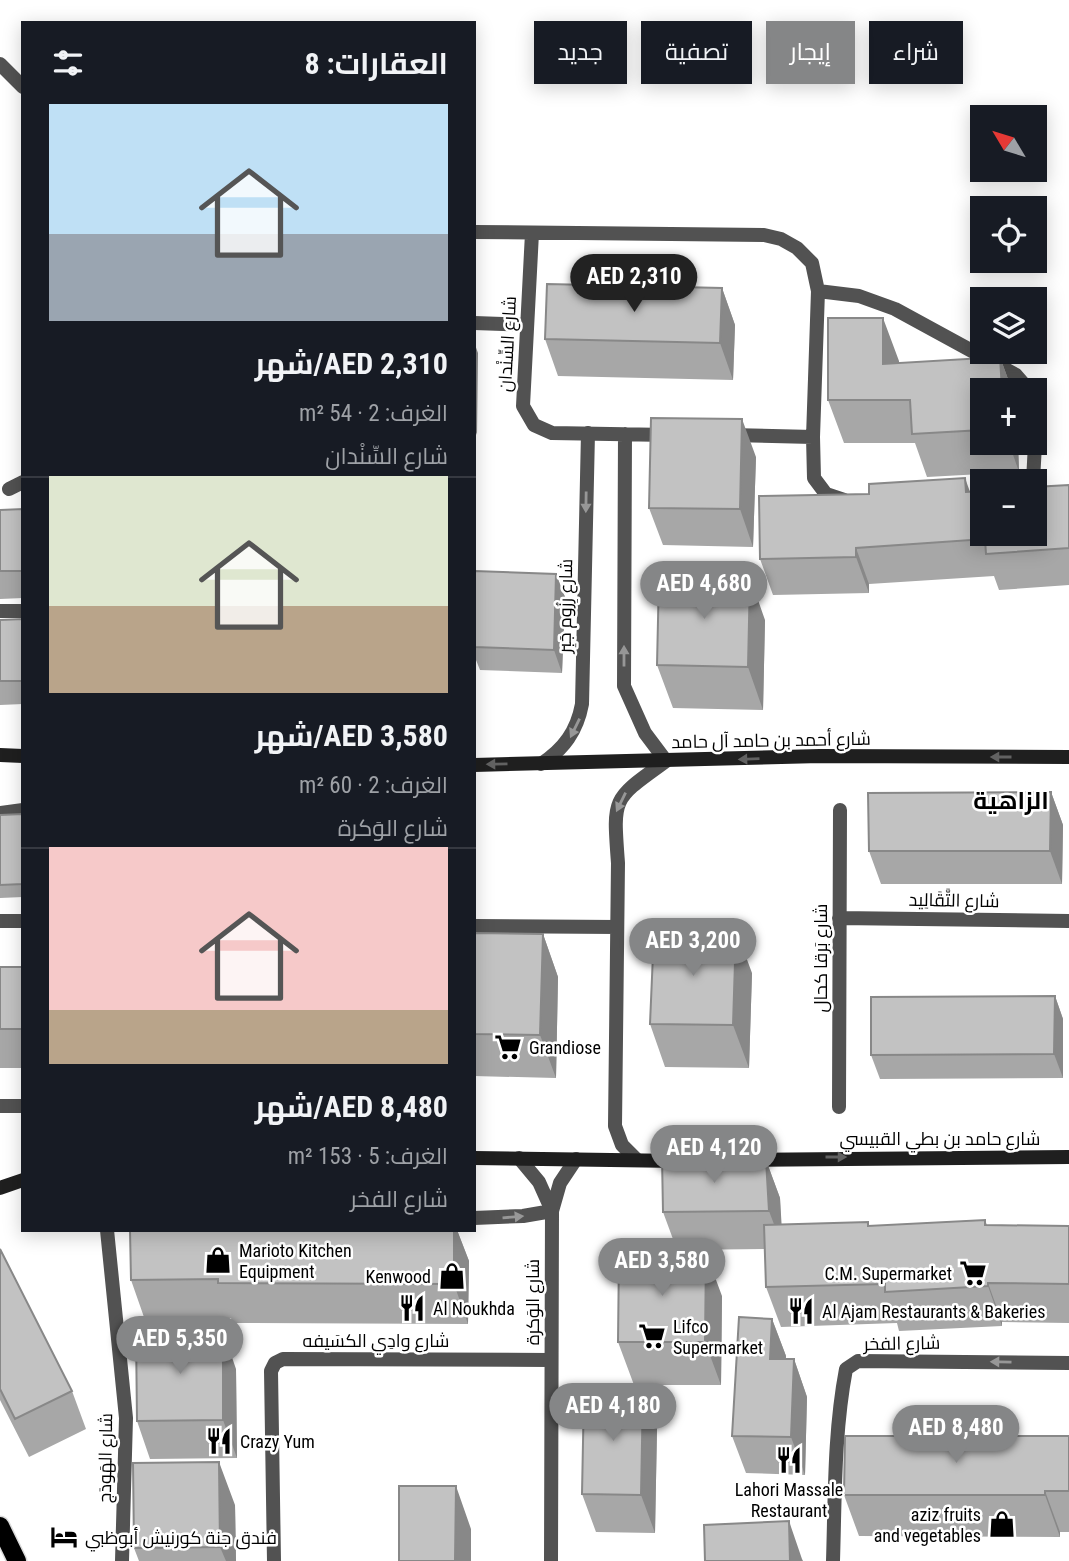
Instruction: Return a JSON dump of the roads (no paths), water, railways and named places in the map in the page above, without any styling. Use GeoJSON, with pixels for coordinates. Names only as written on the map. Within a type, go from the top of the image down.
{"type":"FeatureCollection","features":[{"type":"Feature","properties":{"kind":"main road"},"geometry":{"type":"LineString","coordinates":[[0,755],[21,756]]}},
{"type":"Feature","properties":{"kind":"main road","name":"شارع أحمد بن حامد آل حامد"},"geometry":{"type":"LineString","coordinates":[[476,765],[820,756],[1069,757]]}},
{"type":"Feature","properties":{"kind":"main road","name":"شارع حامد بن بطي القبيسي"},"geometry":{"type":"LineString","coordinates":[[714,1160],[1069,1157]]}},
{"type":"Feature","properties":{"kind":"main road"},"geometry":{"type":"LineString","coordinates":[[476,1158],[688,1161]]}},
{"type":"Feature","properties":{"kind":"main road"},"geometry":{"type":"LineString","coordinates":[[0,1526],[17,1561]]}},
{"type":"Feature","properties":{"kind":"street"},"geometry":{"type":"LineString","coordinates":[[0,64],[21,87]]}},
{"type":"Feature","properties":{"kind":"street"},"geometry":{"type":"LineString","coordinates":[[0,82],[21,88]]}},
{"type":"Feature","properties":{"kind":"street"},"geometry":{"type":"LineString","coordinates":[[476,232],[764,235],[781,239],[797,248],[812,263],[818,291],[814,478],[826,494],[858,500]]}},
{"type":"Feature","properties":{"kind":"street","name":"شارع السِّنْدان"},"geometry":{"type":"LineString","coordinates":[[532,233],[523,406],[534,425],[552,433],[678,435]]}},
{"type":"Feature","properties":{"kind":"street"},"geometry":{"type":"LineString","coordinates":[[818,291],[859,296],[895,309],[1019,378]]}},
{"type":"Feature","properties":{"kind":"street"},"geometry":{"type":"LineString","coordinates":[[476,323],[527,325]]}},
{"type":"Feature","properties":{"kind":"street","name":"شارع رِزُوم جَبِر"},"geometry":{"type":"LineString","coordinates":[[541,764],[565,745],[580,719],[588,433]]}},
{"type":"Feature","properties":{"kind":"street"},"geometry":{"type":"LineString","coordinates":[[625,435],[624,686],[645,733],[666,761],[628,789],[619,800],[615,820],[618,863],[615,1126],[622,1145],[637,1160]]}},
{"type":"Feature","properties":{"kind":"street"},"geometry":{"type":"LineString","coordinates":[[717,435],[813,438]]}},
{"type":"Feature","properties":{"kind":"street"},"geometry":{"type":"LineString","coordinates":[[9,489],[21,483]]}},
{"type":"Feature","properties":{"kind":"street"},"geometry":{"type":"LineString","coordinates":[[0,611],[21,611]]}},
{"type":"Feature","properties":{"kind":"street"},"geometry":{"type":"LineString","coordinates":[[0,813],[21,810]]}},
{"type":"Feature","properties":{"kind":"street","name":"شارع بَرقا كحال"},"geometry":{"type":"LineString","coordinates":[[839,1107],[840,810]]}},
{"type":"Feature","properties":{"kind":"street","name":"شارع التَّقَالِيد"},"geometry":{"type":"LineString","coordinates":[[839,918],[1069,921]]}},
{"type":"Feature","properties":{"kind":"street"},"geometry":{"type":"LineString","coordinates":[[0,921],[21,921]]}},
{"type":"Feature","properties":{"kind":"street"},"geometry":{"type":"LineString","coordinates":[[476,926],[617,927]]}},
{"type":"Feature","properties":{"kind":"street"},"geometry":{"type":"LineString","coordinates":[[0,1107],[21,1106]]}},
{"type":"Feature","properties":{"kind":"street","name":"شارع الوَكرة"},"geometry":{"type":"LineString","coordinates":[[519,1158],[539,1182],[552,1211]]}},
{"type":"Feature","properties":{"kind":"street","name":"شارع الوَكرة"},"geometry":{"type":"LineString","coordinates":[[551,1561],[552,1211],[560,1183],[576,1159]]}},
{"type":"Feature","properties":{"kind":"street"},"geometry":{"type":"LineString","coordinates":[[476,1218],[523,1216],[552,1211]]}},
{"type":"Feature","properties":{"kind":"street","name":"شارع الهَودَج"},"geometry":{"type":"LineString","coordinates":[[107,1232],[126,1418],[122,1561]]}},
{"type":"Feature","properties":{"kind":"street","name":"شارع وادِي الكسَيفه"},"geometry":{"type":"LineString","coordinates":[[274,1561],[271,1371],[275,1363],[284,1359],[551,1360]]}},
{"type":"Feature","properties":{"kind":"street","name":"شارع الفخر"},"geometry":{"type":"LineString","coordinates":[[833,1561],[841,1393],[846,1369],[858,1361],[1069,1363]]}},
{"type":"Feature","properties":{"kind":"place","name":"Grandiose"},"geometry":{"type":"Point","coordinates":[508,1047]}},
{"type":"Feature","properties":{"kind":"place","name":"Marioto Kitchen Equipment"},"geometry":{"type":"Point","coordinates":[218,1260]}},
{"type":"Feature","properties":{"kind":"place","name":"C.M. Supermarket"},"geometry":{"type":"Point","coordinates":[973,1273]}},
{"type":"Feature","properties":{"kind":"place","name":"Kenwood"},"geometry":{"type":"Point","coordinates":[452,1276]}},
{"type":"Feature","properties":{"kind":"place","name":"Al Noukhda"},"geometry":{"type":"Point","coordinates":[412,1308]}},
{"type":"Feature","properties":{"kind":"place","name":"Al Ajam Restaurants & Bakeries"},"geometry":{"type":"Point","coordinates":[801,1311]}},
{"type":"Feature","properties":{"kind":"place","name":"Lifco Supermarket"},"geometry":{"type":"Point","coordinates":[652,1336]}},
{"type":"Feature","properties":{"kind":"place","name":"Crazy Yum"},"geometry":{"type":"Point","coordinates":[219,1441]}},
{"type":"Feature","properties":{"kind":"place","name":"Lahori Massale Restaurant"},"geometry":{"type":"Point","coordinates":[789,1460]}},
{"type":"Feature","properties":{"kind":"place","name":"aziz fruits and vegetables"},"geometry":{"type":"Point","coordinates":[1002,1524]}},
{"type":"Feature","properties":{"kind":"place","name":"فندق جنة كورنيش أبوظبي"},"geometry":{"type":"Point","coordinates":[64,1537]}},
{"type":"Feature","properties":{"kind":"district","name":"الزاهية"},"geometry":{"type":"Point","coordinates":[1011,801]}}]}
